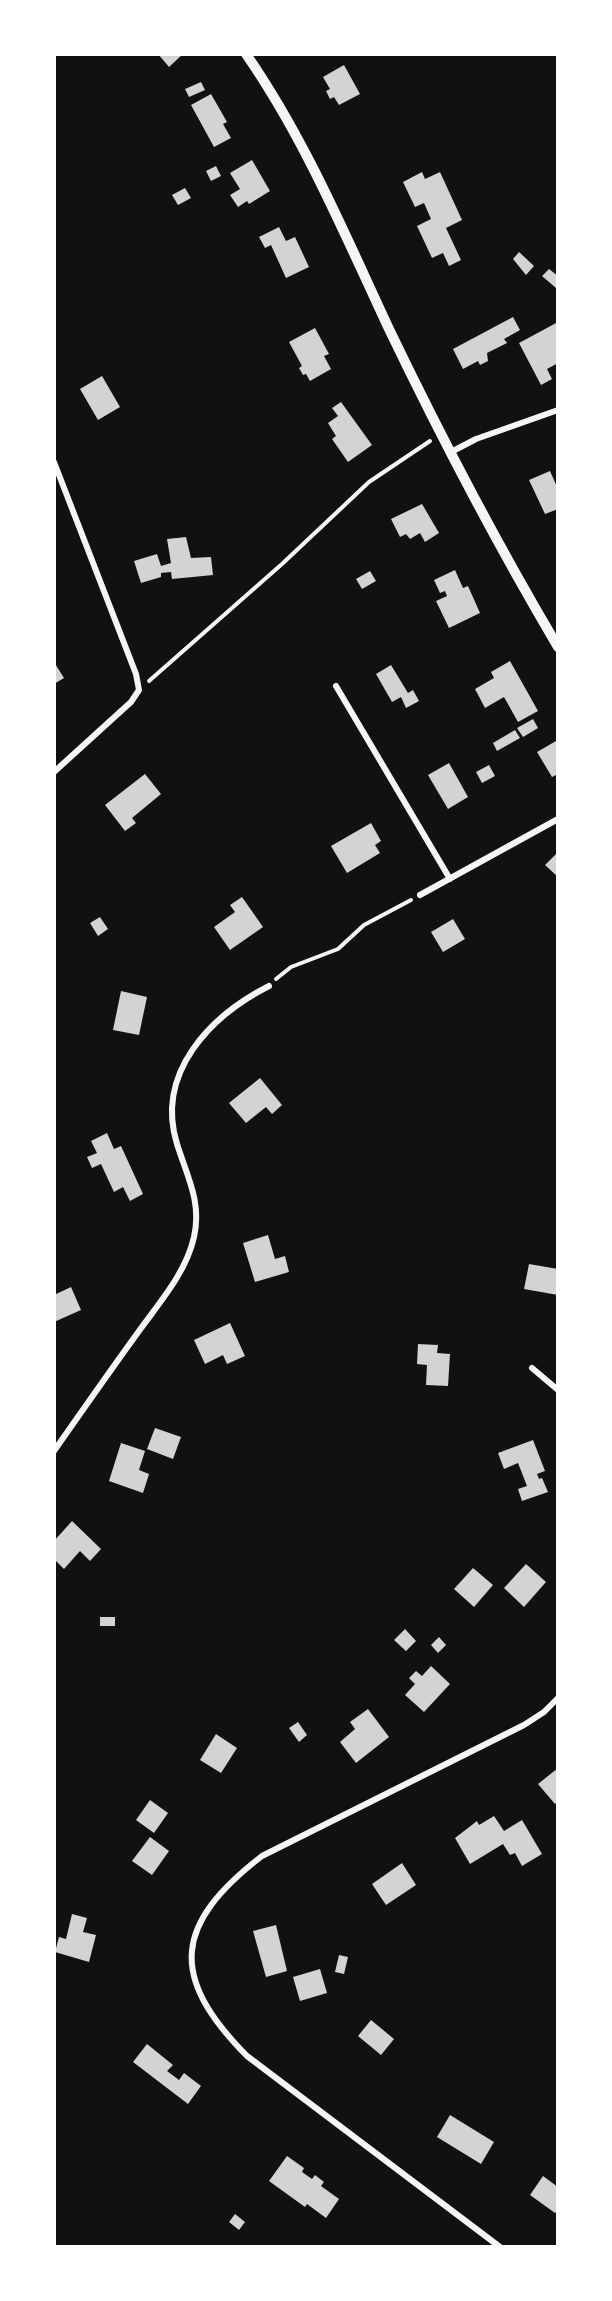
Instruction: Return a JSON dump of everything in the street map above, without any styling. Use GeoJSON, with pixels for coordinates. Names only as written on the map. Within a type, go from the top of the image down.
{"type":"FeatureCollection","features":[{"type":"Feature","properties":{"kind":"street"},"geometry":{"type":"LineString","coordinates":[[246,54],[270,89],[304,149],[441,434],[558,647]]}},
{"type":"Feature","properties":{"kind":"street"},"geometry":{"type":"LineString","coordinates":[[452,452],[476,439],[558,410]]}},
{"type":"Feature","properties":{"kind":"street"},"geometry":{"type":"LineString","coordinates":[[54,462],[136,675],[139,690],[131,702],[54,772]]}},
{"type":"Feature","properties":{"kind":"street"},"geometry":{"type":"LineString","coordinates":[[336,686],[450,879]]}},
{"type":"Feature","properties":{"kind":"street"},"geometry":{"type":"LineString","coordinates":[[420,895],[558,819]]}},
{"type":"Feature","properties":{"kind":"street"},"geometry":{"type":"LineString","coordinates":[[54,1451],[179,1275],[194,1237],[195,1210],[192,1182],[177,1143],[172,1114],[172,1095],[180,1070],[207,1032],[224,1014],[269,986]]}},
{"type":"Feature","properties":{"kind":"street"},"geometry":{"type":"LineString","coordinates":[[532,1368],[558,1390]]}},
{"type":"Feature","properties":{"kind":"street"},"geometry":{"type":"LineString","coordinates":[[500,2247],[247,2056],[223,2032],[208,2011],[197,1987],[191,1965],[196,1929],[208,1907],[240,1874],[262,1856],[524,1725],[544,1712],[558,1698]]}},
{"type":"Feature","properties":{"kind":"path"},"geometry":{"type":"LineString","coordinates":[[139,690],[360,493],[369,482],[441,434]]}},
{"type":"Feature","properties":{"kind":"path"},"geometry":{"type":"LineString","coordinates":[[269,986],[291,967],[338,948],[364,925],[420,895]]}},
{"type":"Feature","properties":{"kind":"building"},"geometry":{"type":"Polygon","coordinates":[[[158,54],[183,54],[169,67],[158,54]]]}},
{"type":"Feature","properties":{"kind":"building"},"geometry":{"type":"Polygon","coordinates":[[[344,65],[360,94],[339,105],[334,97],[330,99],[326,91],[330,89],[323,77],[344,65]]]}},
{"type":"Feature","properties":{"kind":"building"},"geometry":{"type":"Polygon","coordinates":[[[201,82],[205,90],[189,97],[185,89],[201,82]]]}},
{"type":"Feature","properties":{"kind":"building"},"geometry":{"type":"Polygon","coordinates":[[[211,94],[227,122],[223,124],[231,138],[214,147],[191,105],[211,94]]]}},
{"type":"Feature","properties":{"kind":"building"},"geometry":{"type":"Polygon","coordinates":[[[252,160],[270,191],[249,204],[247,201],[238,207],[230,195],[240,189],[230,173],[252,160]]]}},
{"type":"Feature","properties":{"kind":"building"},"geometry":{"type":"Polygon","coordinates":[[[216,166],[221,176],[211,181],[206,171],[216,166]]]}},
{"type":"Feature","properties":{"kind":"building"},"geometry":{"type":"Polygon","coordinates":[[[422,172],[425,179],[440,172],[462,220],[446,228],[461,260],[449,266],[443,253],[432,258],[417,226],[431,219],[424,203],[415,207],[403,182],[422,172]]]}},
{"type":"Feature","properties":{"kind":"building"},"geometry":{"type":"Polygon","coordinates":[[[185,188],[191,198],[178,205],[172,195],[185,188]]]}},
{"type":"Feature","properties":{"kind":"building"},"geometry":{"type":"Polygon","coordinates":[[[279,227],[286,241],[295,237],[309,267],[286,278],[271,245],[265,248],[259,237],[279,227]]]}},
{"type":"Feature","properties":{"kind":"building"},"geometry":{"type":"Polygon","coordinates":[[[519,252],[534,266],[526,275],[513,259],[519,252]]]}},
{"type":"Feature","properties":{"kind":"building"},"geometry":{"type":"Polygon","coordinates":[[[549,269],[558,276],[556,288],[542,276],[549,269]]]}},
{"type":"Feature","properties":{"kind":"building"},"geometry":{"type":"Polygon","coordinates":[[[513,317],[520,330],[504,339],[507,343],[487,353],[488,361],[480,365],[478,361],[463,369],[453,349],[513,317]]]}},
{"type":"Feature","properties":{"kind":"building"},"geometry":{"type":"Polygon","coordinates":[[[558,322],[558,363],[547,369],[552,379],[541,385],[519,343],[558,322]]]}},
{"type":"Feature","properties":{"kind":"building"},"geometry":{"type":"Polygon","coordinates":[[[315,328],[329,354],[324,356],[331,369],[310,381],[299,368],[302,366],[289,342],[315,328]]]}},
{"type":"Feature","properties":{"kind":"building"},"geometry":{"type":"Polygon","coordinates":[[[102,376],[120,407],[98,420],[80,389],[102,376]]]}},
{"type":"Feature","properties":{"kind":"building"},"geometry":{"type":"Polygon","coordinates":[[[341,402],[372,445],[348,462],[332,439],[336,436],[328,423],[338,416],[332,408],[341,402]]]}},
{"type":"Feature","properties":{"kind":"building"},"geometry":{"type":"Polygon","coordinates":[[[550,471],[558,489],[558,509],[545,514],[529,480],[550,471]]]}},
{"type":"Feature","properties":{"kind":"building"},"geometry":{"type":"Polygon","coordinates":[[[422,504],[439,533],[425,542],[420,533],[410,539],[406,534],[400,537],[391,519],[422,504]]]}},
{"type":"Feature","properties":{"kind":"building"},"geometry":{"type":"Polygon","coordinates":[[[186,537],[191,558],[211,557],[213,575],[172,579],[171,572],[161,573],[161,577],[141,583],[134,561],[157,554],[161,566],[171,563],[167,539],[186,537]]]}},
{"type":"Feature","properties":{"kind":"building"},"geometry":{"type":"Polygon","coordinates":[[[455,570],[463,588],[468,586],[480,613],[449,628],[436,601],[447,596],[445,591],[440,593],[434,580],[455,570]]]}},
{"type":"Feature","properties":{"kind":"building"},"geometry":{"type":"Polygon","coordinates":[[[370,571],[376,581],[362,589],[356,579],[370,571]]]}},
{"type":"Feature","properties":{"kind":"building"},"geometry":{"type":"Polygon","coordinates":[[[510,661],[538,711],[518,722],[504,697],[485,708],[475,689],[494,678],[491,672],[510,661]]]}},
{"type":"Feature","properties":{"kind":"building"},"geometry":{"type":"Polygon","coordinates":[[[54,662],[64,678],[54,684],[54,662]]]}},
{"type":"Feature","properties":{"kind":"building"},"geometry":{"type":"Polygon","coordinates":[[[391,665],[408,693],[413,690],[419,701],[406,708],[401,697],[392,702],[376,674],[391,665]]]}},
{"type":"Feature","properties":{"kind":"building"},"geometry":{"type":"Polygon","coordinates":[[[533,719],[538,728],[523,737],[517,728],[533,719]]]}},
{"type":"Feature","properties":{"kind":"building"},"geometry":{"type":"Polygon","coordinates":[[[515,730],[520,738],[497,751],[493,743],[515,730]]]}},
{"type":"Feature","properties":{"kind":"building"},"geometry":{"type":"Polygon","coordinates":[[[556,741],[558,774],[552,777],[537,752],[556,741]]]}},
{"type":"Feature","properties":{"kind":"building"},"geometry":{"type":"Polygon","coordinates":[[[449,763],[468,797],[448,809],[428,775],[449,763]]]}},
{"type":"Feature","properties":{"kind":"building"},"geometry":{"type":"Polygon","coordinates":[[[489,765],[495,776],[482,783],[476,772],[489,765]]]}},
{"type":"Feature","properties":{"kind":"building"},"geometry":{"type":"Polygon","coordinates":[[[145,774],[161,794],[132,818],[136,823],[125,831],[105,805],[145,774]]]}},
{"type":"Feature","properties":{"kind":"building"},"geometry":{"type":"Polygon","coordinates":[[[371,823],[381,841],[375,845],[380,853],[347,873],[331,846],[371,823]]]}},
{"type":"Feature","properties":{"kind":"building"},"geometry":{"type":"Polygon","coordinates":[[[558,852],[558,877],[545,865],[558,852]]]}},
{"type":"Feature","properties":{"kind":"building"},"geometry":{"type":"Polygon","coordinates":[[[242,897],[263,927],[230,950],[214,927],[235,912],[230,905],[242,897]]]}},
{"type":"Feature","properties":{"kind":"building"},"geometry":{"type":"Polygon","coordinates":[[[100,917],[108,929],[98,936],[90,923],[100,917]]]}},
{"type":"Feature","properties":{"kind":"building"},"geometry":{"type":"Polygon","coordinates":[[[453,919],[465,939],[443,952],[431,932],[453,919]]]}},
{"type":"Feature","properties":{"kind":"building"},"geometry":{"type":"Polygon","coordinates":[[[121,991],[147,997],[139,1035],[113,1030],[121,991]]]}},
{"type":"Feature","properties":{"kind":"building"},"geometry":{"type":"Polygon","coordinates":[[[260,1078],[282,1105],[272,1114],[266,1107],[246,1123],[229,1103],[260,1078]]]}},
{"type":"Feature","properties":{"kind":"building"},"geometry":{"type":"Polygon","coordinates":[[[107,1133],[114,1149],[121,1146],[143,1194],[130,1201],[123,1187],[114,1192],[101,1164],[92,1168],[87,1157],[97,1153],[91,1141],[107,1133]]]}},
{"type":"Feature","properties":{"kind":"building"},"geometry":{"type":"Polygon","coordinates":[[[268,1235],[275,1259],[285,1256],[289,1272],[255,1282],[243,1243],[268,1235]]]}},
{"type":"Feature","properties":{"kind":"building"},"geometry":{"type":"Polygon","coordinates":[[[529,1264],[558,1269],[558,1295],[524,1289],[529,1264]]]}},
{"type":"Feature","properties":{"kind":"building"},"geometry":{"type":"Polygon","coordinates":[[[71,1287],[81,1310],[54,1322],[54,1295],[71,1287]]]}},
{"type":"Feature","properties":{"kind":"building"},"geometry":{"type":"Polygon","coordinates":[[[230,1323],[245,1356],[227,1364],[223,1355],[205,1364],[194,1340],[230,1323]]]}},
{"type":"Feature","properties":{"kind":"building"},"geometry":{"type":"Polygon","coordinates":[[[418,1344],[438,1345],[437,1353],[450,1354],[448,1386],[426,1385],[427,1365],[417,1364],[418,1344]]]}},
{"type":"Feature","properties":{"kind":"building"},"geometry":{"type":"Polygon","coordinates":[[[155,1428],[181,1437],[173,1459],[147,1449],[155,1428]]]}},
{"type":"Feature","properties":{"kind":"building"},"geometry":{"type":"Polygon","coordinates":[[[533,1440],[545,1471],[537,1474],[539,1479],[542,1478],[548,1492],[522,1501],[518,1489],[527,1486],[518,1463],[504,1469],[498,1453],[533,1440]]]}},
{"type":"Feature","properties":{"kind":"building"},"geometry":{"type":"Polygon","coordinates":[[[121,1443],[145,1451],[139,1470],[149,1474],[143,1493],[109,1481],[121,1443]]]}},
{"type":"Feature","properties":{"kind":"building"},"geometry":{"type":"Polygon","coordinates":[[[72,1521],[101,1549],[90,1561],[80,1551],[64,1569],[54,1559],[54,1541],[72,1521]]]}},
{"type":"Feature","properties":{"kind":"building"},"geometry":{"type":"Polygon","coordinates":[[[526,1564],[546,1582],[524,1607],[504,1588],[526,1564]]]}},
{"type":"Feature","properties":{"kind":"building"},"geometry":{"type":"Polygon","coordinates":[[[473,1568],[493,1585],[474,1607],[454,1589],[473,1568]]]}},
{"type":"Feature","properties":{"kind":"building"},"geometry":{"type":"Polygon","coordinates":[[[100,1617],[115,1617],[115,1626],[100,1626],[100,1617]]]}},
{"type":"Feature","properties":{"kind":"building"},"geometry":{"type":"Polygon","coordinates":[[[405,1629],[416,1641],[406,1651],[394,1640],[405,1629]]]}},
{"type":"Feature","properties":{"kind":"building"},"geometry":{"type":"Polygon","coordinates":[[[439,1637],[446,1645],[438,1653],[431,1645],[439,1637]]]}},
{"type":"Feature","properties":{"kind":"building"},"geometry":{"type":"Polygon","coordinates":[[[431,1666],[450,1684],[424,1712],[405,1695],[415,1684],[409,1678],[416,1671],[422,1676],[431,1666]]]}},
{"type":"Feature","properties":{"kind":"building"},"geometry":{"type":"Polygon","coordinates":[[[368,1709],[389,1737],[356,1763],[340,1742],[355,1729],[350,1722],[368,1709]]]}},
{"type":"Feature","properties":{"kind":"building"},"geometry":{"type":"Polygon","coordinates":[[[298,1722],[307,1735],[299,1742],[289,1728],[298,1722]]]}},
{"type":"Feature","properties":{"kind":"building"},"geometry":{"type":"Polygon","coordinates":[[[216,1734],[237,1748],[221,1773],[200,1760],[216,1734]]]}},
{"type":"Feature","properties":{"kind":"building"},"geometry":{"type":"Polygon","coordinates":[[[558,1768],[558,1801],[555,1804],[538,1784],[558,1768]]]}},
{"type":"Feature","properties":{"kind":"building"},"geometry":{"type":"Polygon","coordinates":[[[150,1800],[168,1813],[154,1833],[136,1820],[150,1800]]]}},
{"type":"Feature","properties":{"kind":"building"},"geometry":{"type":"Polygon","coordinates":[[[494,1816],[504,1831],[522,1820],[542,1854],[522,1866],[515,1853],[510,1855],[503,1844],[470,1864],[455,1838],[477,1821],[479,1825],[494,1816]]]}},
{"type":"Feature","properties":{"kind":"building"},"geometry":{"type":"Polygon","coordinates":[[[150,1837],[169,1851],[152,1875],[132,1861],[150,1837]]]}},
{"type":"Feature","properties":{"kind":"building"},"geometry":{"type":"Polygon","coordinates":[[[402,1863],[416,1885],[386,1905],[372,1884],[402,1863]]]}},
{"type":"Feature","properties":{"kind":"building"},"geometry":{"type":"Polygon","coordinates":[[[72,1914],[87,1918],[83,1932],[96,1935],[89,1962],[55,1952],[59,1937],[66,1939],[72,1914]]]}},
{"type":"Feature","properties":{"kind":"building"},"geometry":{"type":"Polygon","coordinates":[[[276,1925],[287,1971],[266,1977],[253,1931],[276,1925]]]}},
{"type":"Feature","properties":{"kind":"building"},"geometry":{"type":"Polygon","coordinates":[[[339,1955],[348,1957],[344,1974],[335,1972],[339,1955]]]}},
{"type":"Feature","properties":{"kind":"building"},"geometry":{"type":"Polygon","coordinates":[[[320,1969],[327,1993],[300,2001],[293,1977],[320,1969]]]}},
{"type":"Feature","properties":{"kind":"building"},"geometry":{"type":"Polygon","coordinates":[[[371,2020],[394,2039],[381,2055],[358,2036],[371,2020]]]}},
{"type":"Feature","properties":{"kind":"building"},"geometry":{"type":"Polygon","coordinates":[[[147,2044],[173,2065],[167,2071],[179,2080],[184,2073],[201,2086],[188,2104],[133,2062],[147,2044]]]}},
{"type":"Feature","properties":{"kind":"building"},"geometry":{"type":"Polygon","coordinates":[[[450,2115],[494,2142],[481,2164],[437,2137],[450,2115]]]}},
{"type":"Feature","properties":{"kind":"building"},"geometry":{"type":"Polygon","coordinates":[[[287,2156],[304,2168],[302,2172],[312,2179],[315,2175],[324,2182],[321,2186],[339,2199],[326,2218],[307,2204],[305,2207],[269,2181],[287,2156]]]}},
{"type":"Feature","properties":{"kind":"building"},"geometry":{"type":"Polygon","coordinates":[[[543,2176],[558,2187],[558,2210],[555,2213],[530,2195],[543,2176]]]}},
{"type":"Feature","properties":{"kind":"building"},"geometry":{"type":"Polygon","coordinates":[[[235,2214],[245,2222],[239,2230],[229,2222],[235,2214]]]}}]}
